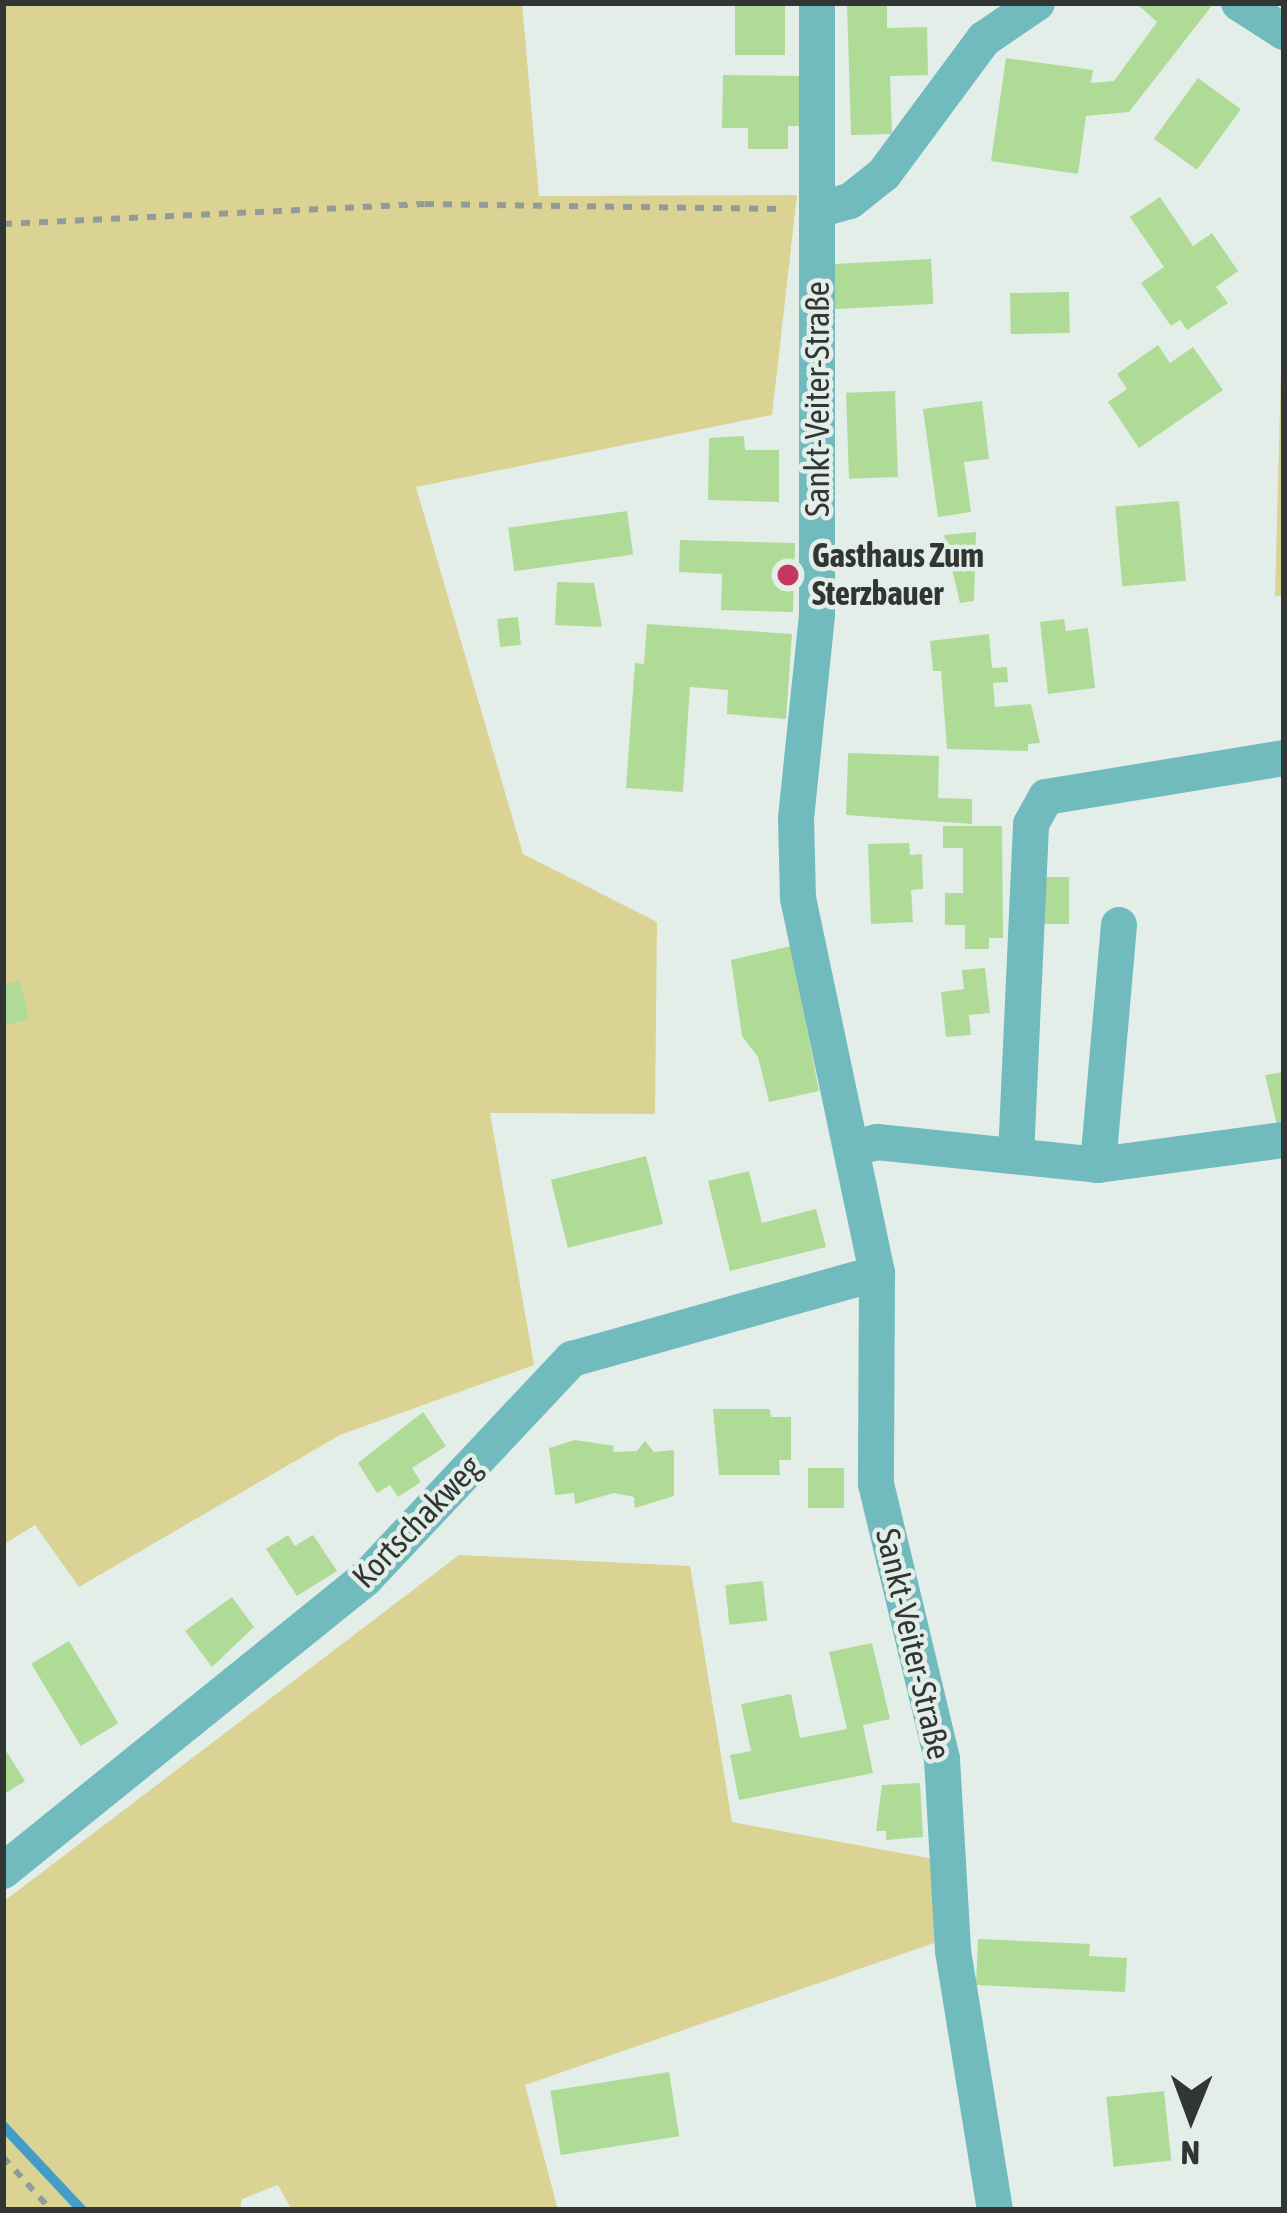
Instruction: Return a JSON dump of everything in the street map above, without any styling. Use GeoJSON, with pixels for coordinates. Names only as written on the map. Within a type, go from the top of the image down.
{"type":"FeatureCollection","features":[{"type":"Feature","properties":{"kind":"street","name":"Sankt-Veiter-Straße"},"geometry":{"type":"LineString","coordinates":[[818,3],[817,615],[796,818],[798,898],[877,1273],[875,1484],[942,1759],[953,1951],[995,2210]]}},
{"type":"Feature","properties":{"kind":"street"},"geometry":{"type":"LineString","coordinates":[[818,209],[850,201],[884,174],[984,39],[1037,3]]}},
{"type":"Feature","properties":{"kind":"street"},"geometry":{"type":"LineString","coordinates":[[1239,3],[1284,32]]}},
{"type":"Feature","properties":{"kind":"street"},"geometry":{"type":"LineString","coordinates":[[1016,1156],[1031,824],[1046,797],[1284,758]]}},
{"type":"Feature","properties":{"kind":"street"},"geometry":{"type":"LineString","coordinates":[[1098,1166],[1119,925]]}},
{"type":"Feature","properties":{"kind":"street"},"geometry":{"type":"LineString","coordinates":[[851,1149],[877,1142],[1098,1166],[1284,1140]]}},
{"type":"Feature","properties":{"kind":"street","name":"Kortschakweg"},"geometry":{"type":"LineString","coordinates":[[3,1871],[367,1578],[572,1359],[877,1273]]}},
{"type":"Feature","properties":{"kind":"path"},"geometry":{"type":"LineString","coordinates":[[3,224],[425,205],[818,209]]}},
{"type":"Feature","properties":{"kind":"path"},"geometry":{"type":"LineString","coordinates":[[3,2157],[51,2210]]}},
{"type":"Feature","properties":{"kind":"shaded area"},"geometry":{"type":"Polygon","coordinates":[[[3,3],[522,3],[539,196],[797,195],[772,415],[416,487],[523,854],[657,922],[655,1114],[490,1113],[534,1365],[340,1435],[79,1587],[35,1525],[3,1545],[3,3]]]}},
{"type":"Feature","properties":{"kind":"shaded area"},"geometry":{"type":"Polygon","coordinates":[[[1284,259],[1284,595],[1275,596],[1284,259]]]}},
{"type":"Feature","properties":{"kind":"shaded area"},"geometry":{"type":"Polygon","coordinates":[[[459,1555],[690,1566],[732,1822],[933,1859],[937,1942],[525,2085],[558,2210],[292,2210],[278,2185],[242,2199],[240,2210],[3,2210],[3,1902],[459,1555]]]}},
{"type":"Feature","properties":{"kind":"building"},"geometry":{"type":"Polygon","coordinates":[[[735,3],[785,3],[785,55],[735,55],[735,3]]]}},
{"type":"Feature","properties":{"kind":"building"},"geometry":{"type":"Polygon","coordinates":[[[847,3],[887,3],[887,28],[927,27],[928,75],[890,76],[892,134],[851,135],[847,3]]]}},
{"type":"Feature","properties":{"kind":"building"},"geometry":{"type":"Polygon","coordinates":[[[1136,3],[1214,3],[1129,112],[1086,116],[1078,174],[991,161],[1006,58],[1093,70],[1091,83],[1114,81],[1157,22],[1136,3]]]}},
{"type":"Feature","properties":{"kind":"building"},"geometry":{"type":"Polygon","coordinates":[[[723,75],[804,76],[804,126],[788,126],[788,149],[748,149],[748,128],[722,128],[723,75]]]}},
{"type":"Feature","properties":{"kind":"building"},"geometry":{"type":"Polygon","coordinates":[[[1198,78],[1241,109],[1197,170],[1154,139],[1198,78]]]}},
{"type":"Feature","properties":{"kind":"building"},"geometry":{"type":"Polygon","coordinates":[[[1160,197],[1193,246],[1212,233],[1238,271],[1216,287],[1228,303],[1187,330],[1180,320],[1171,326],[1141,283],[1164,267],[1130,217],[1160,197]]]}},
{"type":"Feature","properties":{"kind":"building"},"geometry":{"type":"Polygon","coordinates":[[[931,259],[933,304],[831,309],[829,264],[931,259]]]}},
{"type":"Feature","properties":{"kind":"building"},"geometry":{"type":"Polygon","coordinates":[[[1069,292],[1070,333],[1011,334],[1010,293],[1069,292]]]}},
{"type":"Feature","properties":{"kind":"building"},"geometry":{"type":"Polygon","coordinates":[[[1158,345],[1170,363],[1193,347],[1223,390],[1139,448],[1108,402],[1127,389],[1117,374],[1158,345]]]}},
{"type":"Feature","properties":{"kind":"building"},"geometry":{"type":"Polygon","coordinates":[[[895,391],[898,477],[849,479],[846,393],[895,391]]]}},
{"type":"Feature","properties":{"kind":"building"},"geometry":{"type":"Polygon","coordinates":[[[982,401],[989,459],[964,462],[971,512],[938,517],[923,409],[982,401]]]}},
{"type":"Feature","properties":{"kind":"building"},"geometry":{"type":"Polygon","coordinates":[[[744,436],[745,450],[779,450],[779,502],[708,500],[709,438],[744,436]]]}},
{"type":"Feature","properties":{"kind":"building"},"geometry":{"type":"Polygon","coordinates":[[[1179,501],[1186,581],[1122,586],[1115,507],[1179,501]]]}},
{"type":"Feature","properties":{"kind":"building"},"geometry":{"type":"Polygon","coordinates":[[[627,511],[633,555],[514,571],[508,528],[627,511]]]}},
{"type":"Feature","properties":{"kind":"building"},"geometry":{"type":"Polygon","coordinates":[[[976,532],[974,601],[960,603],[944,535],[976,532]]]}},
{"type":"Feature","properties":{"kind":"building"},"geometry":{"type":"Polygon","coordinates":[[[680,540],[795,543],[793,612],[721,610],[722,574],[679,572],[680,540]]]}},
{"type":"Feature","properties":{"kind":"building"},"geometry":{"type":"Polygon","coordinates":[[[557,582],[594,583],[602,627],[555,625],[557,582]]]}},
{"type":"Feature","properties":{"kind":"building"},"geometry":{"type":"Polygon","coordinates":[[[518,617],[521,645],[500,647],[497,619],[518,617]]]}},
{"type":"Feature","properties":{"kind":"building"},"geometry":{"type":"Polygon","coordinates":[[[1064,619],[1066,631],[1088,628],[1095,688],[1048,694],[1040,622],[1064,619]]]}},
{"type":"Feature","properties":{"kind":"building"},"geometry":{"type":"Polygon","coordinates":[[[647,624],[792,634],[786,719],[727,714],[728,690],[690,687],[683,792],[626,788],[635,663],[644,664],[647,624]]]}},
{"type":"Feature","properties":{"kind":"building"},"geometry":{"type":"Polygon","coordinates":[[[989,634],[992,668],[1007,667],[1008,682],[993,683],[995,707],[1031,704],[1040,743],[1028,744],[1028,751],[947,749],[941,671],[933,671],[930,641],[989,634]]]}},
{"type":"Feature","properties":{"kind":"building"},"geometry":{"type":"Polygon","coordinates":[[[848,753],[939,756],[938,798],[972,799],[972,824],[846,815],[848,753]]]}},
{"type":"Feature","properties":{"kind":"building"},"geometry":{"type":"Polygon","coordinates":[[[943,826],[1002,826],[1003,938],[989,938],[989,949],[965,949],[965,925],[945,925],[945,893],[963,893],[963,848],[943,848],[943,826]]]}},
{"type":"Feature","properties":{"kind":"building"},"geometry":{"type":"Polygon","coordinates":[[[909,843],[910,855],[922,854],[923,889],[911,890],[913,922],[871,924],[868,844],[909,843]]]}},
{"type":"Feature","properties":{"kind":"building"},"geometry":{"type":"Polygon","coordinates":[[[1032,877],[1069,877],[1069,924],[1032,924],[1032,877]]]}},
{"type":"Feature","properties":{"kind":"building"},"geometry":{"type":"Polygon","coordinates":[[[791,946],[819,1091],[769,1102],[758,1057],[742,1036],[731,960],[791,946]]]}},
{"type":"Feature","properties":{"kind":"building"},"geometry":{"type":"Polygon","coordinates":[[[985,968],[990,1013],[969,1015],[971,1035],[946,1037],[941,992],[964,989],[962,970],[985,968]]]}},
{"type":"Feature","properties":{"kind":"building"},"geometry":{"type":"Polygon","coordinates":[[[20,981],[29,1019],[3,1026],[3,985],[20,981]]]}},
{"type":"Feature","properties":{"kind":"building"},"geometry":{"type":"Polygon","coordinates":[[[1284,1072],[1284,1128],[1278,1129],[1265,1075],[1284,1072]]]}},
{"type":"Feature","properties":{"kind":"building"},"geometry":{"type":"Polygon","coordinates":[[[646,1156],[663,1224],[568,1248],[551,1180],[646,1156]]]}},
{"type":"Feature","properties":{"kind":"building"},"geometry":{"type":"Polygon","coordinates":[[[749,1171],[762,1223],[816,1209],[826,1247],[730,1271],[708,1181],[749,1171]]]}},
{"type":"Feature","properties":{"kind":"building"},"geometry":{"type":"Polygon","coordinates":[[[713,1409],[770,1409],[771,1417],[791,1417],[791,1460],[779,1460],[780,1475],[719,1475],[713,1409]]]}},
{"type":"Feature","properties":{"kind":"building"},"geometry":{"type":"Polygon","coordinates":[[[423,1412],[446,1446],[412,1468],[421,1482],[398,1497],[390,1485],[377,1493],[358,1463],[423,1412]]]}},
{"type":"Feature","properties":{"kind":"building"},"geometry":{"type":"Polygon","coordinates":[[[575,1440],[614,1446],[613,1452],[637,1451],[645,1441],[654,1452],[674,1450],[674,1496],[635,1508],[634,1497],[614,1493],[575,1504],[574,1493],[555,1495],[549,1448],[575,1440]]]}},
{"type":"Feature","properties":{"kind":"building"},"geometry":{"type":"Polygon","coordinates":[[[808,1468],[844,1468],[844,1508],[808,1508],[808,1468]]]}},
{"type":"Feature","properties":{"kind":"building"},"geometry":{"type":"Polygon","coordinates":[[[288,1535],[295,1546],[313,1535],[337,1571],[297,1596],[266,1549],[288,1535]]]}},
{"type":"Feature","properties":{"kind":"building"},"geometry":{"type":"Polygon","coordinates":[[[763,1581],[767,1621],[729,1625],[725,1585],[763,1581]]]}},
{"type":"Feature","properties":{"kind":"building"},"geometry":{"type":"Polygon","coordinates":[[[232,1597],[254,1627],[212,1667],[185,1631],[232,1597]]]}},
{"type":"Feature","properties":{"kind":"building"},"geometry":{"type":"Polygon","coordinates":[[[69,1641],[118,1723],[81,1746],[31,1664],[69,1641]]]}},
{"type":"Feature","properties":{"kind":"building"},"geometry":{"type":"Polygon","coordinates":[[[872,1643],[890,1719],[863,1725],[873,1773],[739,1800],[730,1755],[751,1751],[741,1704],[791,1694],[800,1738],[847,1729],[829,1652],[872,1643]]]}},
{"type":"Feature","properties":{"kind":"building"},"geometry":{"type":"Polygon","coordinates":[[[3,1746],[25,1781],[3,1795],[3,1746]]]}},
{"type":"Feature","properties":{"kind":"building"},"geometry":{"type":"Polygon","coordinates":[[[920,1783],[923,1837],[886,1840],[886,1831],[876,1831],[882,1785],[920,1783]]]}},
{"type":"Feature","properties":{"kind":"building"},"geometry":{"type":"Polygon","coordinates":[[[978,1939],[1090,1944],[1089,1956],[1127,1958],[1125,1992],[976,1985],[978,1939]]]}},
{"type":"Feature","properties":{"kind":"building"},"geometry":{"type":"Polygon","coordinates":[[[669,2072],[679,2136],[561,2155],[550,2091],[669,2072]]]}},
{"type":"Feature","properties":{"kind":"building"},"geometry":{"type":"Polygon","coordinates":[[[1164,2091],[1171,2161],[1114,2167],[1106,2097],[1164,2091]]]}},
{"type":"Feature","properties":{"kind":"waterway"},"geometry":{"type":"LineString","coordinates":[[3,2126],[82,2210]]}},
{"type":"Feature","properties":{"kind":"place","name":"Gasthaus Zum Sterzbauer"},"geometry":{"type":"Point","coordinates":[788,575]}}]}
